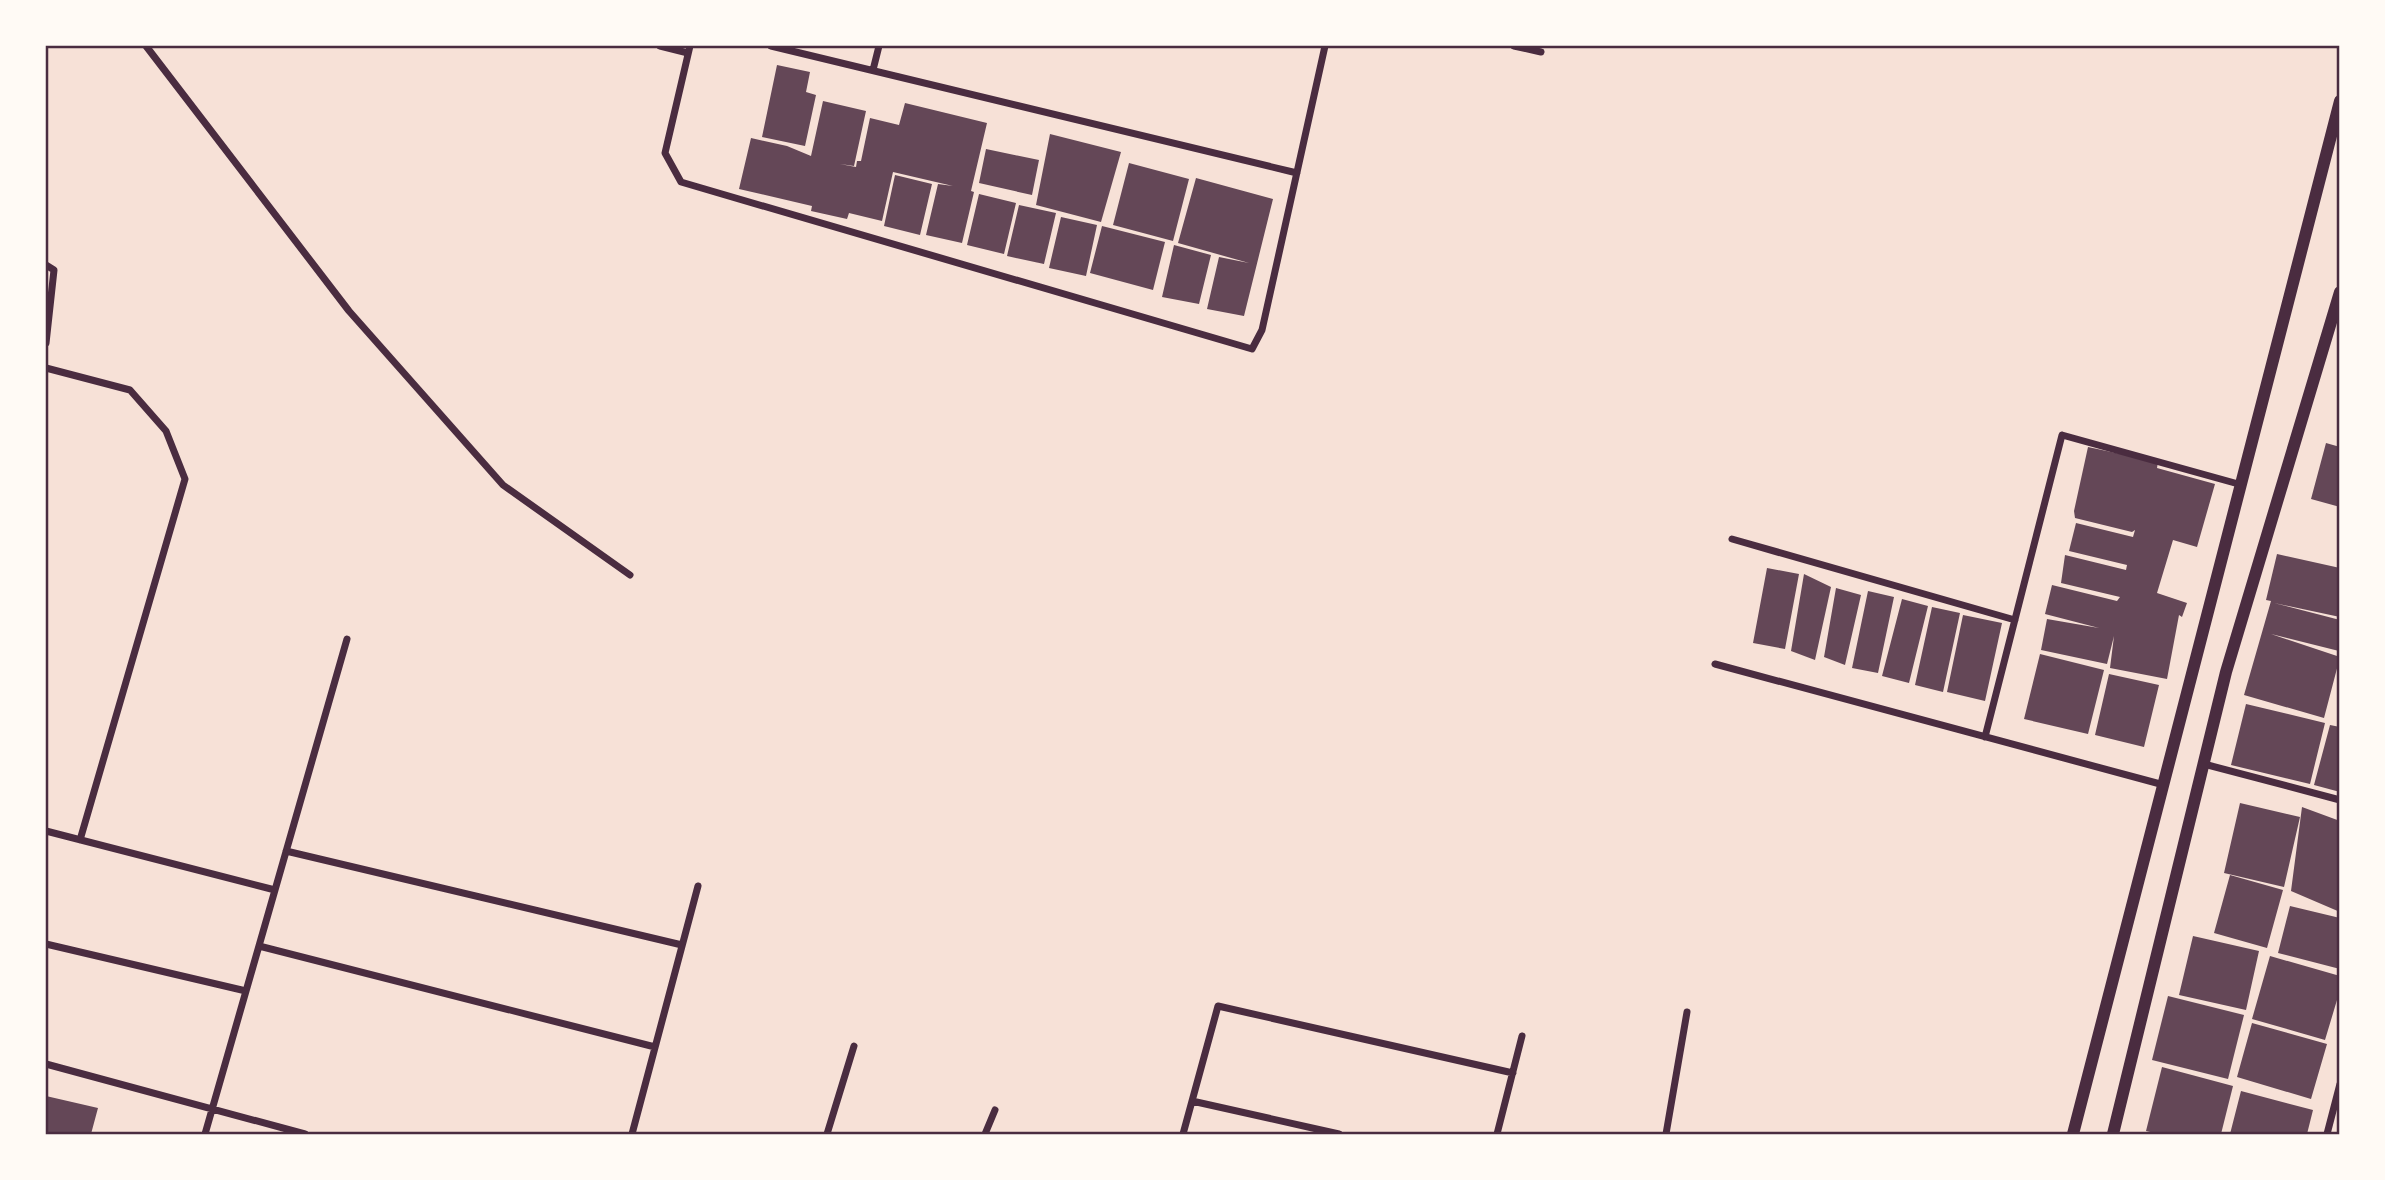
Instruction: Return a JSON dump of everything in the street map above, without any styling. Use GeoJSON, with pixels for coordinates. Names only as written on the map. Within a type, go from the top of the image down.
{"type":"FeatureCollection","features":[{"type":"Feature","properties":{"kind":"street"},"geometry":{"type":"LineString","coordinates":[[146,46],[349,311],[503,485],[630,575]]}},
{"type":"Feature","properties":{"kind":"street"},"geometry":{"type":"LineString","coordinates":[[660,46],[689,49],[665,153],[681,183],[1252,349],[1262,330],[1325,46]]}},
{"type":"Feature","properties":{"kind":"street"},"geometry":{"type":"LineString","coordinates":[[771,46],[1297,173]]}},
{"type":"Feature","properties":{"kind":"street"},"geometry":{"type":"LineString","coordinates":[[873,70],[879,46]]}},
{"type":"Feature","properties":{"kind":"street"},"geometry":{"type":"LineString","coordinates":[[1514,46],[1541,52]]}},
{"type":"Feature","properties":{"kind":"street"},"geometry":{"type":"LineString","coordinates":[[2073,1135],[2340,101]]}},
{"type":"Feature","properties":{"kind":"street"},"geometry":{"type":"LineString","coordinates":[[46,265],[54,270],[46,343]]}},
{"type":"Feature","properties":{"kind":"street"},"geometry":{"type":"LineString","coordinates":[[2113,1135],[2226,671],[2340,292]]}},
{"type":"Feature","properties":{"kind":"street"},"geometry":{"type":"LineString","coordinates":[[46,368],[130,390],[166,431],[186,479],[80,840]]}},
{"type":"Feature","properties":{"kind":"street"},"geometry":{"type":"LineString","coordinates":[[1985,737],[2062,435],[2242,485]]}},
{"type":"Feature","properties":{"kind":"street"},"geometry":{"type":"LineString","coordinates":[[1732,539],[2015,620]]}},
{"type":"Feature","properties":{"kind":"street"},"geometry":{"type":"LineString","coordinates":[[205,1135],[347,639]]}},
{"type":"Feature","properties":{"kind":"street"},"geometry":{"type":"LineString","coordinates":[[1715,664],[2164,785]]}},
{"type":"Feature","properties":{"kind":"street"},"geometry":{"type":"LineString","coordinates":[[2204,764],[2340,800]]}},
{"type":"Feature","properties":{"kind":"street"},"geometry":{"type":"LineString","coordinates":[[46,831],[275,890]]}},
{"type":"Feature","properties":{"kind":"street"},"geometry":{"type":"LineString","coordinates":[[286,851],[682,945]]}},
{"type":"Feature","properties":{"kind":"street"},"geometry":{"type":"LineString","coordinates":[[634,1134],[698,886]]}},
{"type":"Feature","properties":{"kind":"street"},"geometry":{"type":"LineString","coordinates":[[46,944],[246,991]]}},
{"type":"Feature","properties":{"kind":"street"},"geometry":{"type":"LineString","coordinates":[[259,946],[655,1047]]}},
{"type":"Feature","properties":{"kind":"street"},"geometry":{"type":"LineString","coordinates":[[1183,1135],[1218,1006],[1513,1073]]}},
{"type":"Feature","properties":{"kind":"street"},"geometry":{"type":"LineString","coordinates":[[1666,1135],[1687,1012]]}},
{"type":"Feature","properties":{"kind":"street"},"geometry":{"type":"LineString","coordinates":[[1497,1135],[1522,1035]]}},
{"type":"Feature","properties":{"kind":"street"},"geometry":{"type":"LineString","coordinates":[[827,1135],[855,1046]]}},
{"type":"Feature","properties":{"kind":"street"},"geometry":{"type":"LineString","coordinates":[[46,1064],[305,1135]]}},
{"type":"Feature","properties":{"kind":"street"},"geometry":{"type":"LineString","coordinates":[[2327,1135],[2340,1084]]}},
{"type":"Feature","properties":{"kind":"street"},"geometry":{"type":"LineString","coordinates":[[1192,1101],[1339,1135]]}},
{"type":"Feature","properties":{"kind":"street"},"geometry":{"type":"LineString","coordinates":[[985,1135],[995,1110]]}},
{"type":"Feature","properties":{"kind":"building"},"geometry":{"type":"Polygon","coordinates":[[[777,65],[810,72],[806,92],[816,95],[805,146],[762,137],[777,65]]]}},
{"type":"Feature","properties":{"kind":"building"},"geometry":{"type":"Polygon","coordinates":[[[823,101],[866,111],[854,166],[840,164],[856,167],[857,161],[861,161],[870,118],[899,125],[905,103],[987,123],[962,243],[926,235],[938,184],[953,186],[893,172],[882,221],[849,213],[847,219],[811,211],[812,206],[739,189],[751,138],[787,146],[811,156],[823,101]]]}},
{"type":"Feature","properties":{"kind":"building"},"geometry":{"type":"Polygon","coordinates":[[[1050,134],[1121,152],[1101,222],[1036,205],[1050,134]]]}},
{"type":"Feature","properties":{"kind":"building"},"geometry":{"type":"Polygon","coordinates":[[[986,149],[1039,160],[1032,195],[979,183],[986,149]]]}},
{"type":"Feature","properties":{"kind":"building"},"geometry":{"type":"Polygon","coordinates":[[[1129,163],[1189,179],[1173,241],[1113,225],[1129,163]]]}},
{"type":"Feature","properties":{"kind":"building"},"geometry":{"type":"Polygon","coordinates":[[[895,175],[932,184],[920,235],[884,226],[895,175]]]}},
{"type":"Feature","properties":{"kind":"building"},"geometry":{"type":"Polygon","coordinates":[[[1196,178],[1273,199],[1244,316],[1207,309],[1219,257],[1249,263],[1178,243],[1196,178]]]}},
{"type":"Feature","properties":{"kind":"building"},"geometry":{"type":"Polygon","coordinates":[[[979,194],[1016,203],[1004,254],[967,245],[979,194]]]}},
{"type":"Feature","properties":{"kind":"building"},"geometry":{"type":"Polygon","coordinates":[[[1019,205],[1056,213],[1044,264],[1007,256],[1019,205]]]}},
{"type":"Feature","properties":{"kind":"building"},"geometry":{"type":"Polygon","coordinates":[[[1061,217],[1097,225],[1086,276],[1049,268],[1061,217]]]}},
{"type":"Feature","properties":{"kind":"building"},"geometry":{"type":"Polygon","coordinates":[[[1102,226],[1165,242],[1153,290],[1090,273],[1102,226]]]}},
{"type":"Feature","properties":{"kind":"building"},"geometry":{"type":"Polygon","coordinates":[[[1174,245],[1211,255],[1199,304],[1162,297],[1174,245]]]}},
{"type":"Feature","properties":{"kind":"building"},"geometry":{"type":"Polygon","coordinates":[[[2326,443],[2340,447],[2340,507],[2311,499],[2326,443]]]}},
{"type":"Feature","properties":{"kind":"building"},"geometry":{"type":"Polygon","coordinates":[[[2088,447],[2158,462],[2157,468],[2215,484],[2197,547],[2173,540],[2157,593],[2187,603],[2182,617],[2179,615],[2167,679],[2110,668],[2114,636],[2107,664],[2041,650],[2047,619],[2099,628],[2045,614],[2052,585],[2117,601],[2120,597],[2061,583],[2065,555],[2126,570],[2127,565],[2069,551],[2076,523],[2133,537],[2135,530],[2132,532],[2075,518],[2074,511],[2088,447]]]}},
{"type":"Feature","properties":{"kind":"building"},"geometry":{"type":"Polygon","coordinates":[[[2277,554],[2340,568],[2340,617],[2274,603],[2340,620],[2339,651],[2271,634],[2340,657],[2324,718],[2244,695],[2271,601],[2266,600],[2277,554]]]}},
{"type":"Feature","properties":{"kind":"building"},"geometry":{"type":"Polygon","coordinates":[[[1767,568],[1799,574],[1785,649],[1753,643],[1767,568]]]}},
{"type":"Feature","properties":{"kind":"building"},"geometry":{"type":"Polygon","coordinates":[[[1804,574],[1831,587],[1815,660],[1791,651],[1804,574]]]}},
{"type":"Feature","properties":{"kind":"building"},"geometry":{"type":"Polygon","coordinates":[[[1836,588],[1861,595],[1845,665],[1824,657],[1836,588]]]}},
{"type":"Feature","properties":{"kind":"building"},"geometry":{"type":"Polygon","coordinates":[[[1868,591],[1894,597],[1878,673],[1852,668],[1868,591]]]}},
{"type":"Feature","properties":{"kind":"building"},"geometry":{"type":"Polygon","coordinates":[[[1902,599],[1928,606],[1909,683],[1882,676],[1902,599]]]}},
{"type":"Feature","properties":{"kind":"building"},"geometry":{"type":"Polygon","coordinates":[[[1932,607],[1960,613],[1943,692],[1915,685],[1932,607]]]}},
{"type":"Feature","properties":{"kind":"building"},"geometry":{"type":"Polygon","coordinates":[[[1963,615],[2002,623],[1985,701],[1947,692],[1963,615]]]}},
{"type":"Feature","properties":{"kind":"building"},"geometry":{"type":"Polygon","coordinates":[[[2040,654],[2104,670],[2088,734],[2024,719],[2040,654]]]}},
{"type":"Feature","properties":{"kind":"building"},"geometry":{"type":"Polygon","coordinates":[[[2109,674],[2159,685],[2144,747],[2095,735],[2109,674]]]}},
{"type":"Feature","properties":{"kind":"building"},"geometry":{"type":"Polygon","coordinates":[[[2246,704],[2325,723],[2310,784],[2231,765],[2246,704]]]}},
{"type":"Feature","properties":{"kind":"building"},"geometry":{"type":"Polygon","coordinates":[[[2330,725],[2340,727],[2340,792],[2314,785],[2330,725]]]}},
{"type":"Feature","properties":{"kind":"building"},"geometry":{"type":"Polygon","coordinates":[[[2240,803],[2300,817],[2284,887],[2224,873],[2240,803]]]}},
{"type":"Feature","properties":{"kind":"building"},"geometry":{"type":"Polygon","coordinates":[[[2302,807],[2340,821],[2340,912],[2291,891],[2302,807]]]}},
{"type":"Feature","properties":{"kind":"building"},"geometry":{"type":"Polygon","coordinates":[[[2230,875],[2283,890],[2267,948],[2214,933],[2230,875]]]}},
{"type":"Feature","properties":{"kind":"building"},"geometry":{"type":"Polygon","coordinates":[[[2290,906],[2340,918],[2340,969],[2278,953],[2290,906]]]}},
{"type":"Feature","properties":{"kind":"building"},"geometry":{"type":"Polygon","coordinates":[[[2193,936],[2259,951],[2246,1010],[2179,995],[2193,936]]]}},
{"type":"Feature","properties":{"kind":"building"},"geometry":{"type":"Polygon","coordinates":[[[2270,956],[2340,976],[2340,990],[2325,1040],[2252,1019],[2270,956]]]}},
{"type":"Feature","properties":{"kind":"building"},"geometry":{"type":"Polygon","coordinates":[[[2168,996],[2244,1015],[2228,1079],[2152,1060],[2168,996]]]}},
{"type":"Feature","properties":{"kind":"building"},"geometry":{"type":"Polygon","coordinates":[[[2252,1023],[2327,1044],[2311,1099],[2237,1077],[2252,1023]]]}},
{"type":"Feature","properties":{"kind":"building"},"geometry":{"type":"Polygon","coordinates":[[[2162,1067],[2233,1086],[2221,1134],[2159,1134],[2146,1131],[2162,1067]]]}},
{"type":"Feature","properties":{"kind":"building"},"geometry":{"type":"Polygon","coordinates":[[[2241,1091],[2313,1110],[2307,1134],[2230,1134],[2241,1091]]]}},
{"type":"Feature","properties":{"kind":"building"},"geometry":{"type":"Polygon","coordinates":[[[46,1096],[98,1108],[91,1134],[46,1134],[46,1096]]]}}]}
